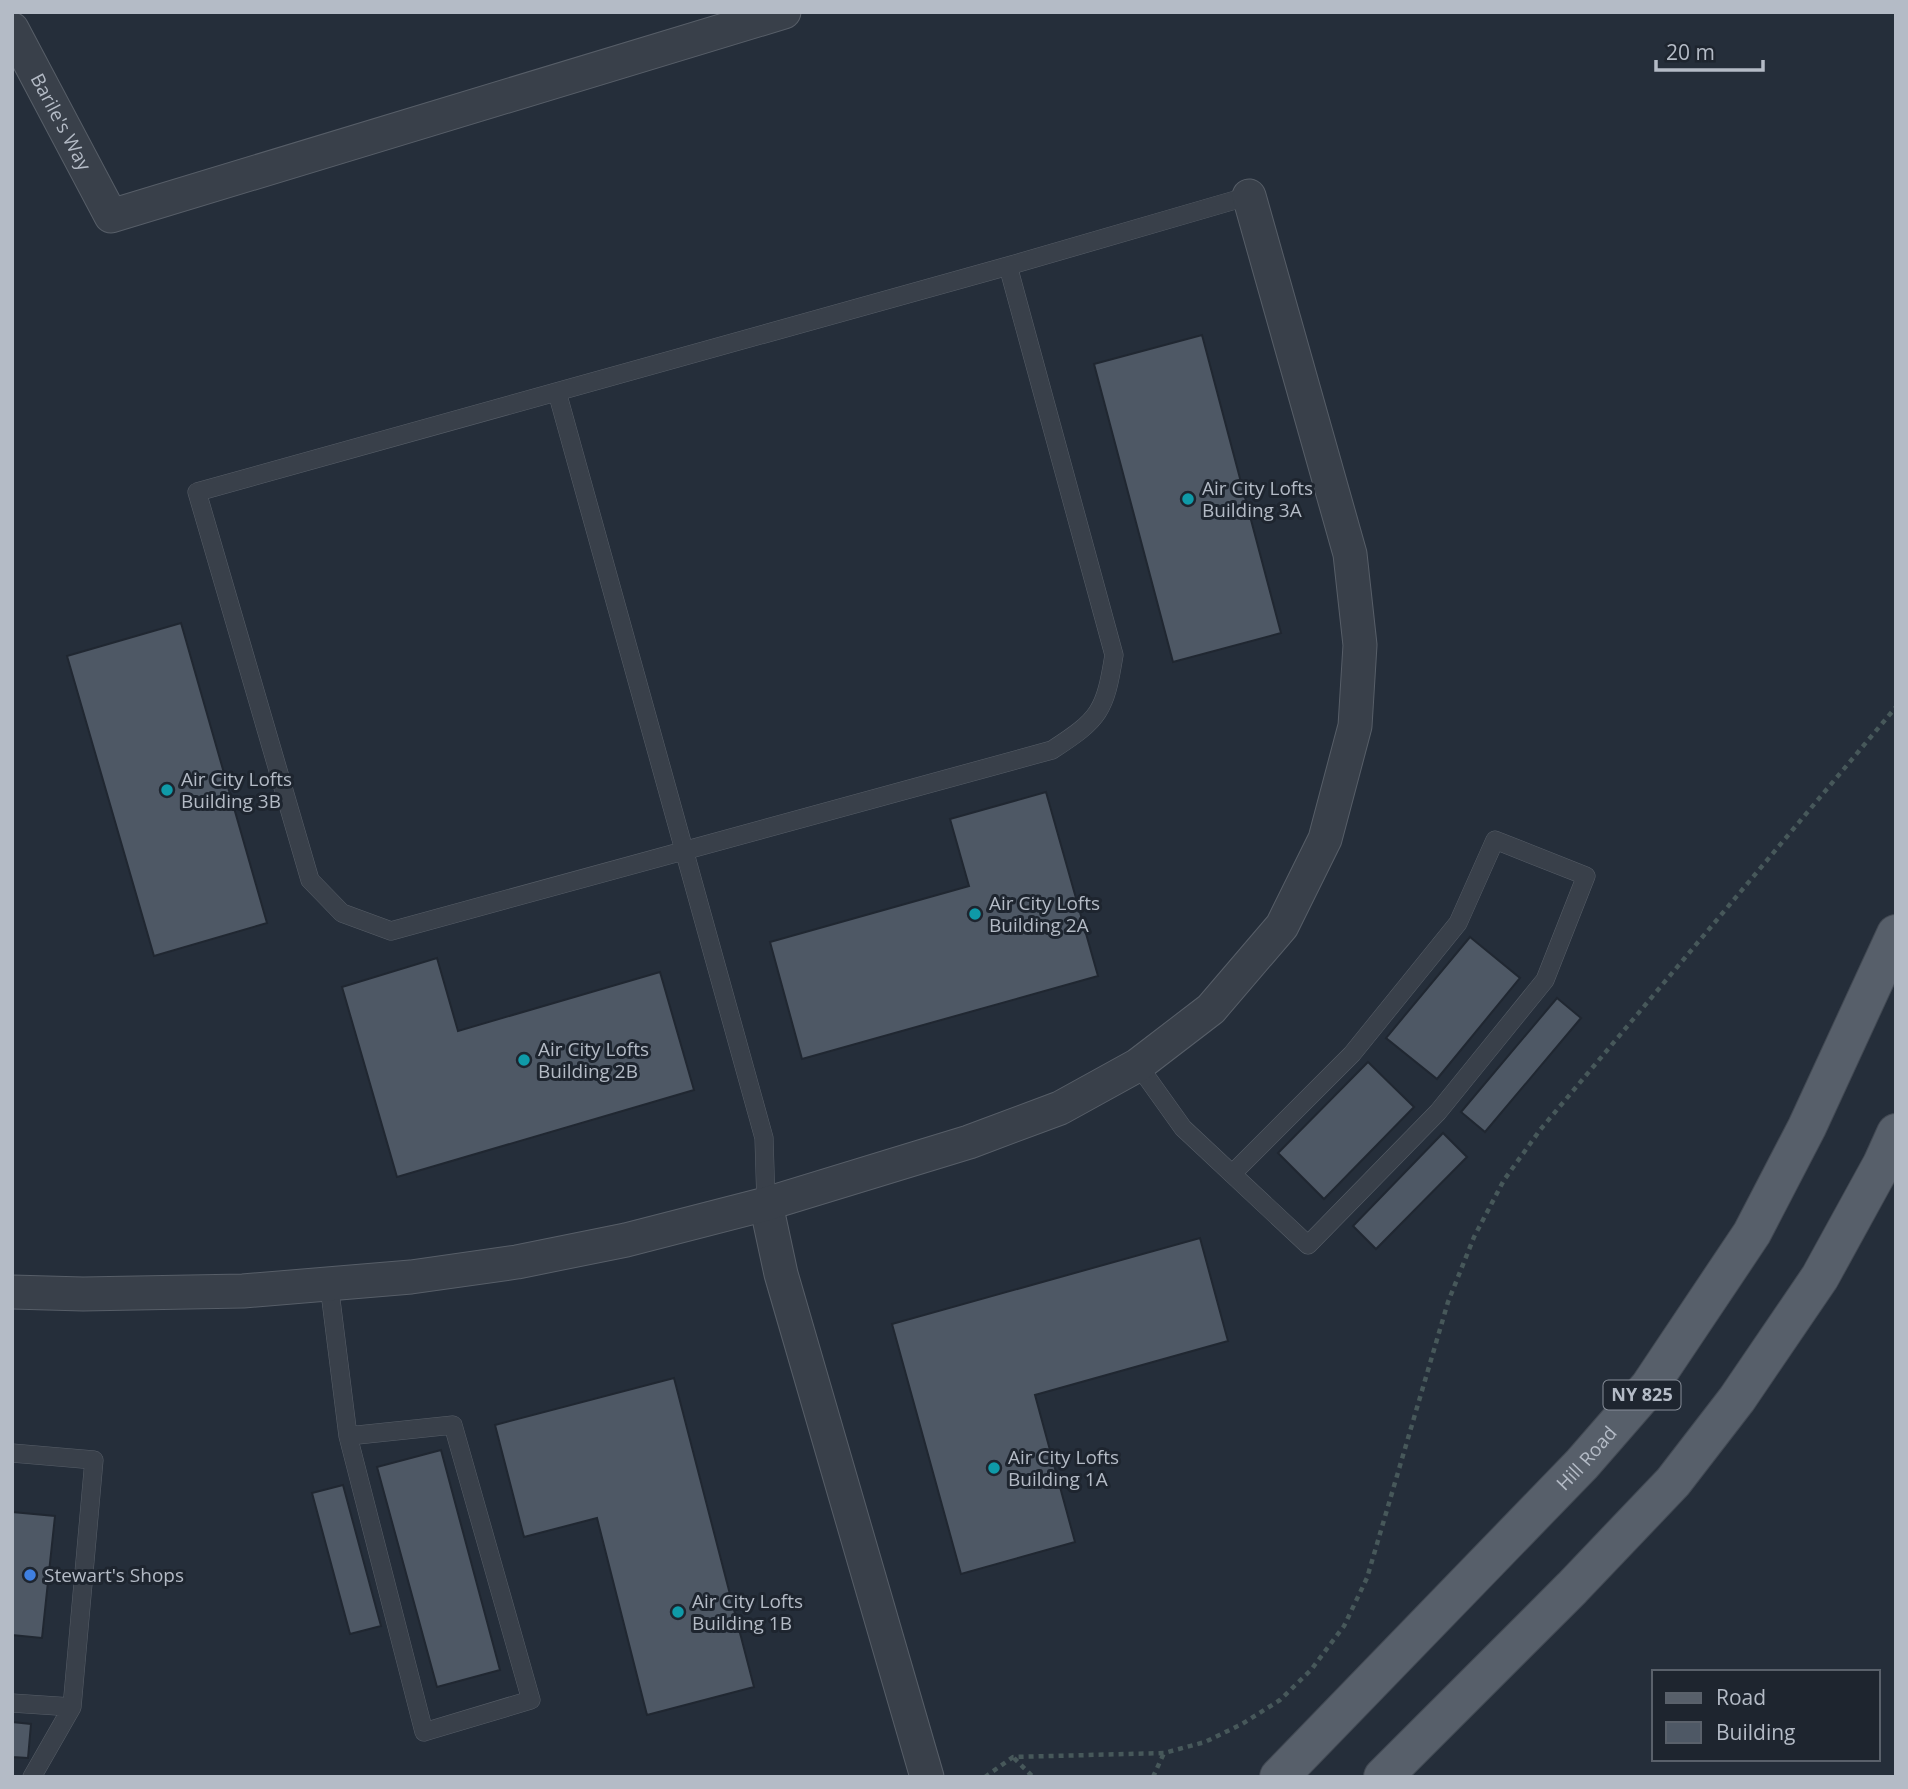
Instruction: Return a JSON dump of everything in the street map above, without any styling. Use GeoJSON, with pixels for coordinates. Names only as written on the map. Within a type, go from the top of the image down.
{"type":"FeatureCollection","features":[{"type":"Feature","properties":{"kind":"main road","name":"Hill Road"},"geometry":{"type":"LineString","coordinates":[[1279,1777],[1582,1464],[1649,1387],[1752,1233],[1807,1127],[1896,934]]}},
{"type":"Feature","properties":{"kind":"main road"},"geometry":{"type":"LineString","coordinates":[[1383,1777],[1573,1588],[1673,1482],[1737,1399],[1820,1276],[1882,1164],[1896,1133]]}},
{"type":"Feature","properties":{"kind":"street","name":"Barile's Way"},"geometry":{"type":"LineString","coordinates":[[12,29],[111,216],[784,12]]}},
{"type":"Feature","properties":{"kind":"street"},"geometry":{"type":"LineString","coordinates":[[12,1292],[83,1294],[229,1291],[329,1284],[411,1277],[517,1262],[626,1240],[766,1204],[969,1142],[1060,1108],[1138,1065],[1211,1009],[1282,926],[1325,839],[1355,726],[1360,645],[1350,554],[1249,196]]}},
{"type":"Feature","properties":{"kind":"street"},"geometry":{"type":"LineString","coordinates":[[766,1204],[781,1274],[927,1777]]}},
{"type":"Feature","properties":{"kind":"lane"},"geometry":{"type":"LineString","coordinates":[[1008,266],[1114,655],[1107,696],[1087,727],[1052,750],[391,931],[342,913],[310,880],[197,492],[1008,266],[1249,196]]}},
{"type":"Feature","properties":{"kind":"lane"},"geometry":{"type":"LineString","coordinates":[[557,392],[764,1138],[766,1204]]}},
{"type":"Feature","properties":{"kind":"lane"},"geometry":{"type":"LineString","coordinates":[[1138,1065],[1183,1128],[1232,1174],[1308,1245],[1438,1112],[1545,980],[1586,876],[1494,840],[1458,923],[1352,1054],[1232,1174]]}},
{"type":"Feature","properties":{"kind":"lane"},"geometry":{"type":"LineString","coordinates":[[329,1284],[348,1436],[424,1731],[531,1700],[453,1425],[348,1436]]}},
{"type":"Feature","properties":{"kind":"lane"},"geometry":{"type":"LineString","coordinates":[[12,1453],[94,1460],[72,1707],[32,1777]]}},
{"type":"Feature","properties":{"kind":"lane"},"geometry":{"type":"LineString","coordinates":[[12,1703],[72,1707]]}},
{"type":"Feature","properties":{"kind":"path"},"geometry":{"type":"LineString","coordinates":[[985,1777],[1013,1757],[1164,1753],[1205,1742],[1241,1724],[1280,1699],[1311,1670],[1344,1626],[1367,1578],[1448,1302],[1474,1237],[1504,1180],[1539,1130],[1896,707]]}},
{"type":"Feature","properties":{"kind":"path"},"geometry":{"type":"LineString","coordinates":[[1153,1777],[1164,1753]]}},
{"type":"Feature","properties":{"kind":"path"},"geometry":{"type":"LineString","coordinates":[[1013,1757],[1033,1777]]}},
{"type":"Feature","properties":{"kind":"building","name":"Air City Lofts Building 3A"},"geometry":{"type":"Polygon","coordinates":[[[1202,335],[1281,633],[1173,662],[1094,364],[1202,335]]]}},
{"type":"Feature","properties":{"kind":"building","name":"Air City Lofts Building 3B"},"geometry":{"type":"Polygon","coordinates":[[[181,623],[267,923],[154,956],[67,656],[181,623]]]}},
{"type":"Feature","properties":{"kind":"building","name":"Air City Lofts Building 2A"},"geometry":{"type":"Polygon","coordinates":[[[1046,792],[1098,976],[802,1059],[770,942],[969,886],[950,819],[1046,792]]]}},
{"type":"Feature","properties":{"kind":"building"},"geometry":{"type":"Polygon","coordinates":[[[1470,937],[1520,978],[1437,1079],[1386,1038],[1470,937]]]}},
{"type":"Feature","properties":{"kind":"building","name":"Air City Lofts Building 2B"},"geometry":{"type":"Polygon","coordinates":[[[437,958],[458,1031],[660,972],[694,1090],[397,1177],[342,987],[437,958]]]}},
{"type":"Feature","properties":{"kind":"building"},"geometry":{"type":"Polygon","coordinates":[[[1557,998],[1581,1018],[1485,1132],[1461,1112],[1557,998]]]}},
{"type":"Feature","properties":{"kind":"building"},"geometry":{"type":"Polygon","coordinates":[[[1368,1062],[1414,1107],[1324,1199],[1278,1153],[1368,1062]]]}},
{"type":"Feature","properties":{"kind":"building"},"geometry":{"type":"Polygon","coordinates":[[[1443,1133],[1467,1157],[1376,1249],[1353,1226],[1443,1133]]]}},
{"type":"Feature","properties":{"kind":"building","name":"Air City Lofts Building 1A"},"geometry":{"type":"Polygon","coordinates":[[[1200,1238],[1228,1341],[1035,1395],[1075,1542],[961,1574],[892,1324],[1200,1238]]]}},
{"type":"Feature","properties":{"kind":"building","name":"Air City Lofts Building 1B"},"geometry":{"type":"Polygon","coordinates":[[[674,1378],[754,1687],[647,1715],[597,1518],[524,1537],[495,1425],[674,1378]]]}},
{"type":"Feature","properties":{"kind":"building"},"geometry":{"type":"Polygon","coordinates":[[[441,1450],[500,1670],[437,1687],[377,1467],[441,1450]]]}},
{"type":"Feature","properties":{"kind":"building"},"geometry":{"type":"Polygon","coordinates":[[[343,1485],[381,1626],[350,1634],[312,1493],[343,1485]]]}},
{"type":"Feature","properties":{"kind":"building","name":"Stewart's Shops"},"geometry":{"type":"Polygon","coordinates":[[[12,1512],[55,1516],[42,1638],[12,1635],[12,1512]]]}},
{"type":"Feature","properties":{"kind":"building"},"geometry":{"type":"Polygon","coordinates":[[[12,1722],[31,1724],[28,1758],[12,1757],[12,1722]]]}},
{"type":"Feature","properties":{"kind":"place","name":"Air City Lofts Building 3A"},"geometry":{"type":"Point","coordinates":[1188,499]}},
{"type":"Feature","properties":{"kind":"place","name":"Air City Lofts Building 3B"},"geometry":{"type":"Point","coordinates":[167,790]}},
{"type":"Feature","properties":{"kind":"place","name":"Air City Lofts Building 2A"},"geometry":{"type":"Point","coordinates":[975,914]}},
{"type":"Feature","properties":{"kind":"place","name":"Air City Lofts Building 2B"},"geometry":{"type":"Point","coordinates":[524,1060]}},
{"type":"Feature","properties":{"kind":"place","name":"Air City Lofts Building 1A"},"geometry":{"type":"Point","coordinates":[994,1468]}},
{"type":"Feature","properties":{"kind":"place","name":"Stewart's Shops"},"geometry":{"type":"Point","coordinates":[30,1575]}},
{"type":"Feature","properties":{"kind":"place","name":"Air City Lofts Building 1B"},"geometry":{"type":"Point","coordinates":[678,1612]}}]}
